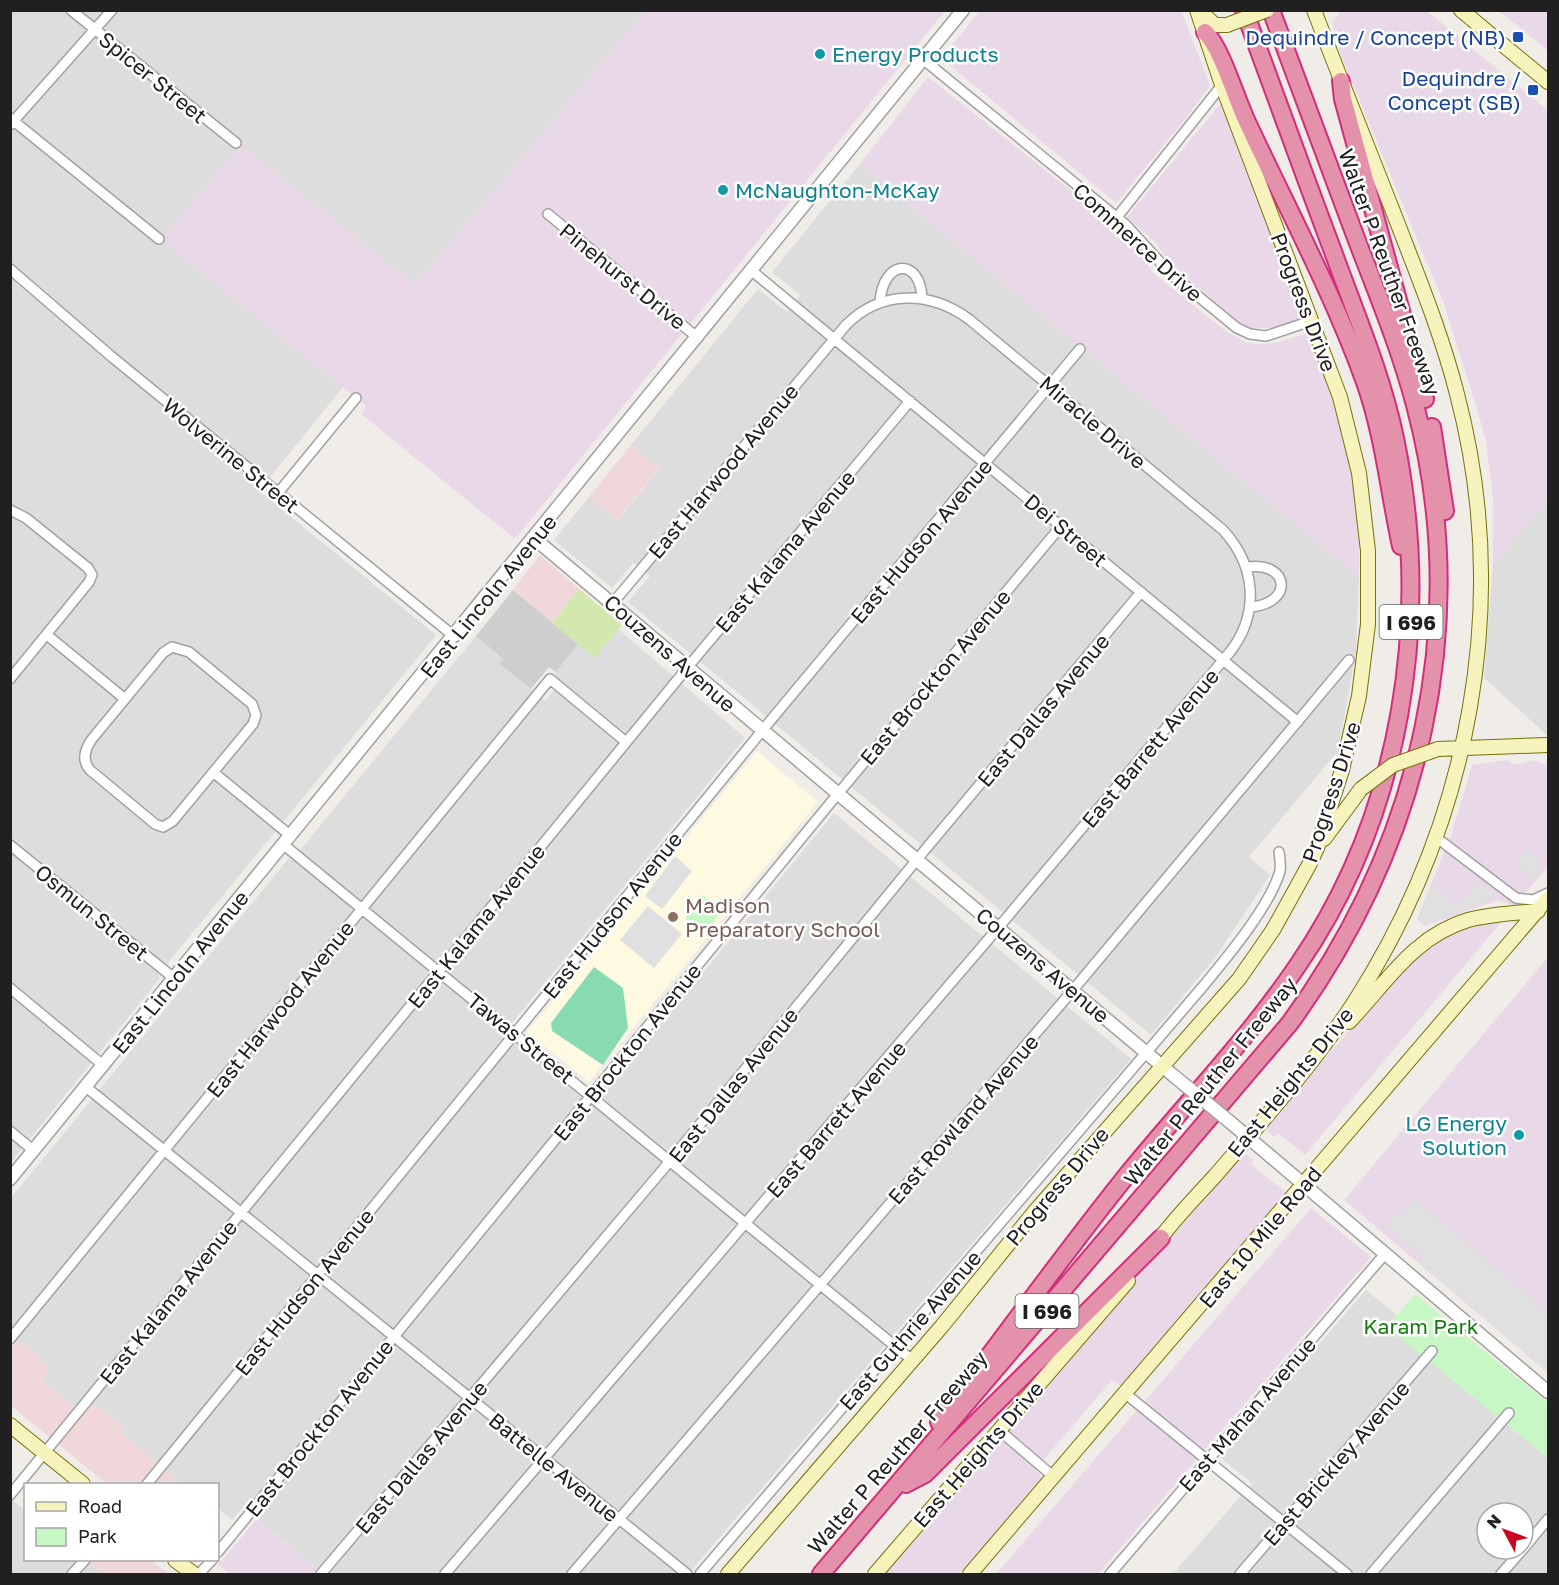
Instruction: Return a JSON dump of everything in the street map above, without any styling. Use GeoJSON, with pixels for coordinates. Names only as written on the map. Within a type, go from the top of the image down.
{"type":"FeatureCollection","features":[{"type":"Feature","properties":{"kind":"highway","name":"Walter P Reuther Freeway"},"geometry":{"type":"LineString","coordinates":[[839,1554],[1126,1177],[1277,996],[1301,961],[1346,880],[1369,826],[1393,748],[1410,643],[1412,578],[1401,467],[1376,369],[1244,10]]}},
{"type":"Feature","properties":{"kind":"highway","name":"Walter P Reuther Freeway"},"geometry":{"type":"LineString","coordinates":[[821,1575],[897,1489],[1272,1045],[1333,960],[1377,877],[1409,789],[1430,698],[1438,607],[1433,499],[1415,405],[1401,358],[1269,10]]}},
{"type":"Feature","properties":{"kind":"highway"},"geometry":{"type":"LineString","coordinates":[[1205,32],[1212,40],[1232,91],[1335,308],[1366,384],[1388,467],[1404,558],[1412,578]]}},
{"type":"Feature","properties":{"kind":"highway"},"geometry":{"type":"LineString","coordinates":[[1341,81],[1342,99],[1415,360],[1437,449],[1447,546],[1438,607]]}},
{"type":"Feature","properties":{"kind":"highway"},"geometry":{"type":"LineString","coordinates":[[897,1489],[925,1474],[1161,1238]]}},
{"type":"Feature","properties":{"kind":"main road"},"geometry":{"type":"LineString","coordinates":[[1198,10],[1215,25],[1227,25],[1269,10]]}},
{"type":"Feature","properties":{"kind":"main road","name":"Progress Drive"},"geometry":{"type":"LineString","coordinates":[[728,1575],[912,1360],[1036,1210],[1224,997],[1266,941],[1317,848],[1342,770],[1355,717],[1368,624],[1364,514],[1355,454],[1340,397],[1222,85],[1198,10]]}},
{"type":"Feature","properties":{"kind":"main road","name":"East Heights Drive"},"geometry":{"type":"LineString","coordinates":[[875,1575],[1140,1267],[1161,1238],[1321,1051],[1393,938],[1437,838],[1464,746],[1474,693],[1482,609],[1480,534],[1470,446],[1440,336],[1314,10]]}},
{"type":"Feature","properties":{"kind":"main road"},"geometry":{"type":"LineString","coordinates":[[1461,10],[1546,76]]}},
{"type":"Feature","properties":{"kind":"main road"},"geometry":{"type":"LineString","coordinates":[[1317,848],[1361,789],[1393,765],[1438,749],[1464,746],[1548,745]]}},
{"type":"Feature","properties":{"kind":"main road","name":"East 10 Mile Road"},"geometry":{"type":"LineString","coordinates":[[970,1575],[1548,898]]}},
{"type":"Feature","properties":{"kind":"main road"},"geometry":{"type":"LineString","coordinates":[[1321,1051],[1408,955],[1428,939],[1455,925],[1476,918],[1538,910]]}},
{"type":"Feature","properties":{"kind":"main road"},"geometry":{"type":"LineString","coordinates":[[10,1425],[81,1483]]}},
{"type":"Feature","properties":{"kind":"main road"},"geometry":{"type":"LineString","coordinates":[[177,1561],[194,1575]]}},
{"type":"Feature","properties":{"kind":"street","name":"Spicer Street"},"geometry":{"type":"LineString","coordinates":[[71,10],[236,143]]}},
{"type":"Feature","properties":{"kind":"street"},"geometry":{"type":"LineString","coordinates":[[112,10],[12,121],[159,239]]}},
{"type":"Feature","properties":{"kind":"street","name":"East Lincoln Avenue"},"geometry":{"type":"LineString","coordinates":[[10,1179],[535,539],[963,10]]}},
{"type":"Feature","properties":{"kind":"street","name":"Commerce Drive"},"geometry":{"type":"LineString","coordinates":[[924,60],[1117,217],[1140,237],[1171,274],[1237,328],[1250,334],[1266,336],[1311,321]]}},
{"type":"Feature","properties":{"kind":"street"},"geometry":{"type":"LineString","coordinates":[[1117,217],[1222,85]]}},
{"type":"Feature","properties":{"kind":"street","name":"Pinehurst Drive"},"geometry":{"type":"LineString","coordinates":[[548,214],[698,338]]}},
{"type":"Feature","properties":{"kind":"street","name":"Wolverine Street"},"geometry":{"type":"LineString","coordinates":[[10,269],[112,357],[455,637]]}},
{"type":"Feature","properties":{"kind":"street"},"geometry":{"type":"LineString","coordinates":[[880,302],[887,275],[897,269],[909,270],[917,277],[922,298]]}},
{"type":"Feature","properties":{"kind":"street","name":"Dei Street"},"geometry":{"type":"LineString","coordinates":[[752,271],[1298,722]]}},
{"type":"Feature","properties":{"kind":"street","name":"Miracle Drive"},"geometry":{"type":"LineString","coordinates":[[834,338],[856,315],[880,302],[903,298],[922,298],[940,303],[962,314],[1223,530],[1235,544],[1247,567],[1251,589],[1250,607],[1242,634],[1224,660]]}},
{"type":"Feature","properties":{"kind":"street","name":"East Harwood Avenue"},"geometry":{"type":"LineString","coordinates":[[612,604],[834,338]]}},
{"type":"Feature","properties":{"kind":"street","name":"East Hudson Avenue"},"geometry":{"type":"LineString","coordinates":[[149,1483],[761,732],[1080,349]]}},
{"type":"Feature","properties":{"kind":"street"},"geometry":{"type":"LineString","coordinates":[[278,493],[356,398]]}},
{"type":"Feature","properties":{"kind":"street","name":"East Kalama Avenue"},"geometry":{"type":"LineString","coordinates":[[10,1495],[626,742],[910,401]]}},
{"type":"Feature","properties":{"kind":"street"},"geometry":{"type":"LineString","coordinates":[[10,510],[26,518],[88,568],[92,575],[89,582],[10,679]]}},
{"type":"Feature","properties":{"kind":"street","name":"East Brockton Avenue"},"geometry":{"type":"LineString","coordinates":[[219,1551],[837,795],[1061,526]]}},
{"type":"Feature","properties":{"kind":"street","name":"Couzens Avenue"},"geometry":{"type":"LineString","coordinates":[[535,539],[761,732],[1305,1184],[1384,1255],[1548,1392]]}},
{"type":"Feature","properties":{"kind":"street"},"geometry":{"type":"LineString","coordinates":[[1247,567],[1269,568],[1277,573],[1281,581],[1281,591],[1274,600],[1250,607]]}},
{"type":"Feature","properties":{"kind":"street","name":"East Dallas Avenue"},"geometry":{"type":"LineString","coordinates":[[321,1575],[670,1161],[1141,592]]}},
{"type":"Feature","properties":{"kind":"street"},"geometry":{"type":"LineString","coordinates":[[47,635],[125,699]]}},
{"type":"Feature","properties":{"kind":"street"},"geometry":{"type":"LineString","coordinates":[[176,647],[189,652],[252,704],[256,712],[253,724],[213,772],[167,826],[157,826],[90,770],[85,761],[86,747],[167,650],[176,647]]}},
{"type":"Feature","properties":{"kind":"street","name":"East Barrett Avenue"},"geometry":{"type":"LineString","coordinates":[[445,1575],[1224,660]]}},
{"type":"Feature","properties":{"kind":"street","name":"East Rowland Avenue"},"geometry":{"type":"LineString","coordinates":[[572,1575],[1073,990],[1349,660]]}},
{"type":"Feature","properties":{"kind":"street","name":"East Harwood Avenue"},"geometry":{"type":"LineString","coordinates":[[10,1340],[550,679],[626,742]]}},
{"type":"Feature","properties":{"kind":"street","name":"Tawas Street"},"geometry":{"type":"LineString","coordinates":[[213,772],[363,908],[912,1360]]}},
{"type":"Feature","properties":{"kind":"street"},"geometry":{"type":"LineString","coordinates":[[1437,838],[1521,900],[1533,900],[1548,892]]}},
{"type":"Feature","properties":{"kind":"street","name":"Osmun Street"},"geometry":{"type":"LineString","coordinates":[[10,845],[175,979]]}},
{"type":"Feature","properties":{"kind":"street","name":"East Guthrie Avenue"},"geometry":{"type":"LineString","coordinates":[[700,1575],[1148,1052],[1223,961],[1250,924],[1279,874],[1279,852]]}},
{"type":"Feature","properties":{"kind":"street"},"geometry":{"type":"LineString","coordinates":[[10,988],[104,1066]]}},
{"type":"Feature","properties":{"kind":"street","name":"Battelle Avenue"},"geometry":{"type":"LineString","coordinates":[[86,1087],[687,1575]]}},
{"type":"Feature","properties":{"kind":"street"},"geometry":{"type":"LineString","coordinates":[[10,1131],[34,1151]]}},
{"type":"Feature","properties":{"kind":"street","name":"East Mahan Avenue"},"geometry":{"type":"LineString","coordinates":[[1110,1575],[1384,1255]]}},
{"type":"Feature","properties":{"kind":"street","name":"East Brickley Avenue"},"geometry":{"type":"LineString","coordinates":[[1240,1575],[1432,1351]]}},
{"type":"Feature","properties":{"kind":"street"},"geometry":{"type":"LineString","coordinates":[[1126,1394],[1347,1575]]}},
{"type":"Feature","properties":{"kind":"street"},"geometry":{"type":"LineString","coordinates":[[1371,1575],[1509,1413]]}},
{"type":"Feature","properties":{"kind":"street"},"geometry":{"type":"LineString","coordinates":[[999,1430],[1054,1477]]}},
{"type":"Feature","properties":{"kind":"street"},"geometry":{"type":"LineString","coordinates":[[1535,1535],[1548,1519]]}},
{"type":"Feature","properties":{"kind":"street"},"geometry":{"type":"LineString","coordinates":[[72,1575],[84,1561]]}},
{"type":"Feature","properties":{"kind":"street"},"geometry":{"type":"LineString","coordinates":[[199,1575],[211,1561]]}},
{"type":"Feature","properties":{"kind":"street"},"geometry":{"type":"LineString","coordinates":[[1501,1575],[1513,1561]]}},
{"type":"Feature","properties":{"kind":"shaded area"},"geometry":{"type":"Polygon","coordinates":[[[11,11],[646,11],[415,285],[241,146],[166,235],[167,244],[343,387],[259,491],[436,635],[158,975],[160,978],[11,1162],[11,11]]]}},
{"type":"Feature","properties":{"kind":"shaded area"},"geometry":{"type":"Polygon","coordinates":[[[646,11],[945,11],[515,539],[361,414],[366,406],[167,244],[165,236],[241,145],[415,285],[646,11]]]}},
{"type":"Feature","properties":{"kind":"shaded area"},"geometry":{"type":"Polygon","coordinates":[[[980,11],[1181,11],[1210,85],[1116,203],[941,58],[980,11]]]}},
{"type":"Feature","properties":{"kind":"shaded area"},"geometry":{"type":"Polygon","coordinates":[[[1341,11],[1427,11],[1548,111],[1548,498],[1493,564],[1493,498],[1486,441],[1444,304],[1338,48],[1332,22],[1341,11]]]}},
{"type":"Feature","properties":{"kind":"shaded area"},"geometry":{"type":"Polygon","coordinates":[[[1499,11],[1548,11],[1548,51],[1499,11]]]}},
{"type":"Feature","properties":{"kind":"shaded area"},"geometry":{"type":"Polygon","coordinates":[[[928,77],[1119,229],[1139,249],[1152,272],[1224,330],[1245,342],[1259,344],[1276,343],[1308,333],[1312,337],[1330,384],[1353,472],[1359,513],[1359,576],[860,164],[928,77]]]}},
{"type":"Feature","properties":{"kind":"shaded area"},"geometry":{"type":"Polygon","coordinates":[[[1222,102],[1305,317],[1276,328],[1251,328],[1239,322],[1168,261],[1156,243],[1127,217],[1222,102]]]}},
{"type":"Feature","properties":{"kind":"shaded area"},"geometry":{"type":"Polygon","coordinates":[[[860,164],[1359,576],[1356,652],[1338,751],[1249,857],[1270,875],[1217,955],[1151,1035],[628,602],[650,576],[633,563],[612,588],[554,540],[589,497],[618,520],[659,469],[631,445],[758,289],[787,312],[800,295],[772,272],[860,164]]]}},
{"type":"Feature","properties":{"kind":"shaded area"},"geometry":{"type":"Polygon","coordinates":[[[631,445],[659,468],[617,520],[589,497],[631,445]]]}},
{"type":"Feature","properties":{"kind":"shaded area"},"geometry":{"type":"Polygon","coordinates":[[[1548,496],[1548,734],[1546,734],[1484,678],[1493,564],[1548,496]]]}},
{"type":"Feature","properties":{"kind":"shaded area"},"geometry":{"type":"Polygon","coordinates":[[[540,555],[579,589],[552,623],[513,590],[540,555]]]}},
{"type":"Feature","properties":{"kind":"shaded area"},"geometry":{"type":"Polygon","coordinates":[[[513,590],[578,644],[556,672],[549,667],[531,689],[499,664],[503,659],[476,636],[513,590]]]}},
{"type":"Feature","properties":{"kind":"shaded area"},"geometry":{"type":"Polygon","coordinates":[[[618,629],[745,738],[503,1034],[593,1107],[834,813],[1131,1059],[688,1574],[324,1574],[242,1508],[232,1520],[219,1509],[219,1483],[182,1483],[120,1433],[124,1428],[96,1405],[72,1405],[40,1379],[50,1367],[11,1342],[11,1198],[289,858],[292,860],[476,636],[503,659],[499,664],[545,701],[554,690],[556,672],[578,644],[595,657],[618,629]]]}},
{"type":"Feature","properties":{"kind":"shaded area","name":"Madison Preparatory School"},"geometry":{"type":"Polygon","coordinates":[[[757,751],[818,802],[589,1082],[527,1032],[757,751]]]}},
{"type":"Feature","properties":{"kind":"shaded area"},"geometry":{"type":"Polygon","coordinates":[[[1507,760],[1514,765],[1534,760],[1548,766],[1548,866],[1515,906],[1498,900],[1425,926],[1417,919],[1452,833],[1472,765],[1507,760]]]}},
{"type":"Feature","properties":{"kind":"shaded area"},"geometry":{"type":"Polygon","coordinates":[[[1526,849],[1544,865],[1534,878],[1515,862],[1526,849]]]}},
{"type":"Feature","properties":{"kind":"shaded area"},"geometry":{"type":"Polygon","coordinates":[[[675,856],[692,871],[662,909],[645,896],[675,856]]]}},
{"type":"Feature","properties":{"kind":"shaded area"},"geometry":{"type":"Polygon","coordinates":[[[1479,881],[1495,894],[1486,901],[1426,924],[1418,918],[1432,884],[1458,905],[1479,881]]]}},
{"type":"Feature","properties":{"kind":"shaded area"},"geometry":{"type":"Polygon","coordinates":[[[648,906],[682,934],[654,968],[620,940],[648,906]]]}},
{"type":"Feature","properties":{"kind":"shaded area"},"geometry":{"type":"Polygon","coordinates":[[[1503,920],[1305,1155],[1279,1134],[1274,1137],[1267,1131],[1269,1124],[1377,998],[1424,948],[1458,929],[1503,920]]]}},
{"type":"Feature","properties":{"kind":"shaded area"},"geometry":{"type":"Polygon","coordinates":[[[1548,957],[1548,1373],[1344,1200],[1548,957]]]}},
{"type":"Feature","properties":{"kind":"shaded area"},"geometry":{"type":"Polygon","coordinates":[[[1246,1154],[1253,1160],[1251,1164],[1286,1193],[1121,1386],[1112,1380],[1035,1471],[1042,1477],[1041,1479],[959,1574],[882,1574],[1237,1161],[1246,1154]]]}},
{"type":"Feature","properties":{"kind":"shaded area"},"geometry":{"type":"Polygon","coordinates":[[[1415,1199],[1548,1312],[1548,1372],[1420,1263],[1424,1258],[1385,1225],[1395,1214],[1400,1217],[1415,1199]]]}},
{"type":"Feature","properties":{"kind":"shaded area"},"geometry":{"type":"Polygon","coordinates":[[[1311,1208],[1371,1257],[1098,1574],[996,1574],[1311,1208]]]}},
{"type":"Feature","properties":{"kind":"shaded area"},"geometry":{"type":"Polygon","coordinates":[[[1366,1290],[1397,1315],[1388,1327],[1548,1458],[1548,1574],[1173,1574],[1252,1483],[1221,1458],[1366,1290]]]}},
{"type":"Feature","properties":{"kind":"shaded area"},"geometry":{"type":"Polygon","coordinates":[[[10,1342],[20,1342],[50,1367],[41,1379],[72,1405],[96,1405],[124,1428],[121,1433],[182,1483],[106,1483],[11,1406],[10,1342]]]}},
{"type":"Feature","properties":{"kind":"shaded area"},"geometry":{"type":"Polygon","coordinates":[[[10,1498],[24,1510],[24,1561],[87,1561],[104,1574],[11,1574],[10,1498]]]}},
{"type":"Feature","properties":{"kind":"shaded area"},"geometry":{"type":"Polygon","coordinates":[[[256,1520],[324,1574],[230,1574],[218,1565],[256,1520]]]}},
{"type":"Feature","properties":{"kind":"shaded area"},"geometry":{"type":"Polygon","coordinates":[[[87,1561],[151,1561],[169,1574],[104,1574],[87,1561]]]}},
{"type":"Feature","properties":{"kind":"green space"},"geometry":{"type":"Polygon","coordinates":[[[579,589],[622,625],[595,658],[552,623],[579,589]]]}},
{"type":"Feature","properties":{"kind":"green space"},"geometry":{"type":"Polygon","coordinates":[[[703,895],[722,911],[704,933],[685,918],[703,895]]]}},
{"type":"Feature","properties":{"kind":"green space"},"geometry":{"type":"Polygon","coordinates":[[[594,967],[623,988],[628,1028],[603,1065],[552,1031],[551,1023],[594,967]]]}},
{"type":"Feature","properties":{"kind":"green space","name":"Karam Park"},"geometry":{"type":"Polygon","coordinates":[[[1415,1294],[1548,1403],[1548,1458],[1387,1327],[1415,1294]]]}},
{"type":"Feature","properties":{"kind":"place","name":"Dequindre / Concept (NB)"},"geometry":{"type":"Point","coordinates":[1518,37]}},
{"type":"Feature","properties":{"kind":"place","name":"Energy Products"},"geometry":{"type":"Point","coordinates":[820,54]}},
{"type":"Feature","properties":{"kind":"place","name":"Dequindre / Concept (SB)"},"geometry":{"type":"Point","coordinates":[1533,90]}},
{"type":"Feature","properties":{"kind":"place","name":"McNaughton-McKay"},"geometry":{"type":"Point","coordinates":[723,190]}},
{"type":"Feature","properties":{"kind":"place","name":"Madison Preparatory School"},"geometry":{"type":"Point","coordinates":[673,917]}},
{"type":"Feature","properties":{"kind":"place","name":"LG Energy Solution"},"geometry":{"type":"Point","coordinates":[1519,1135]}}]}
